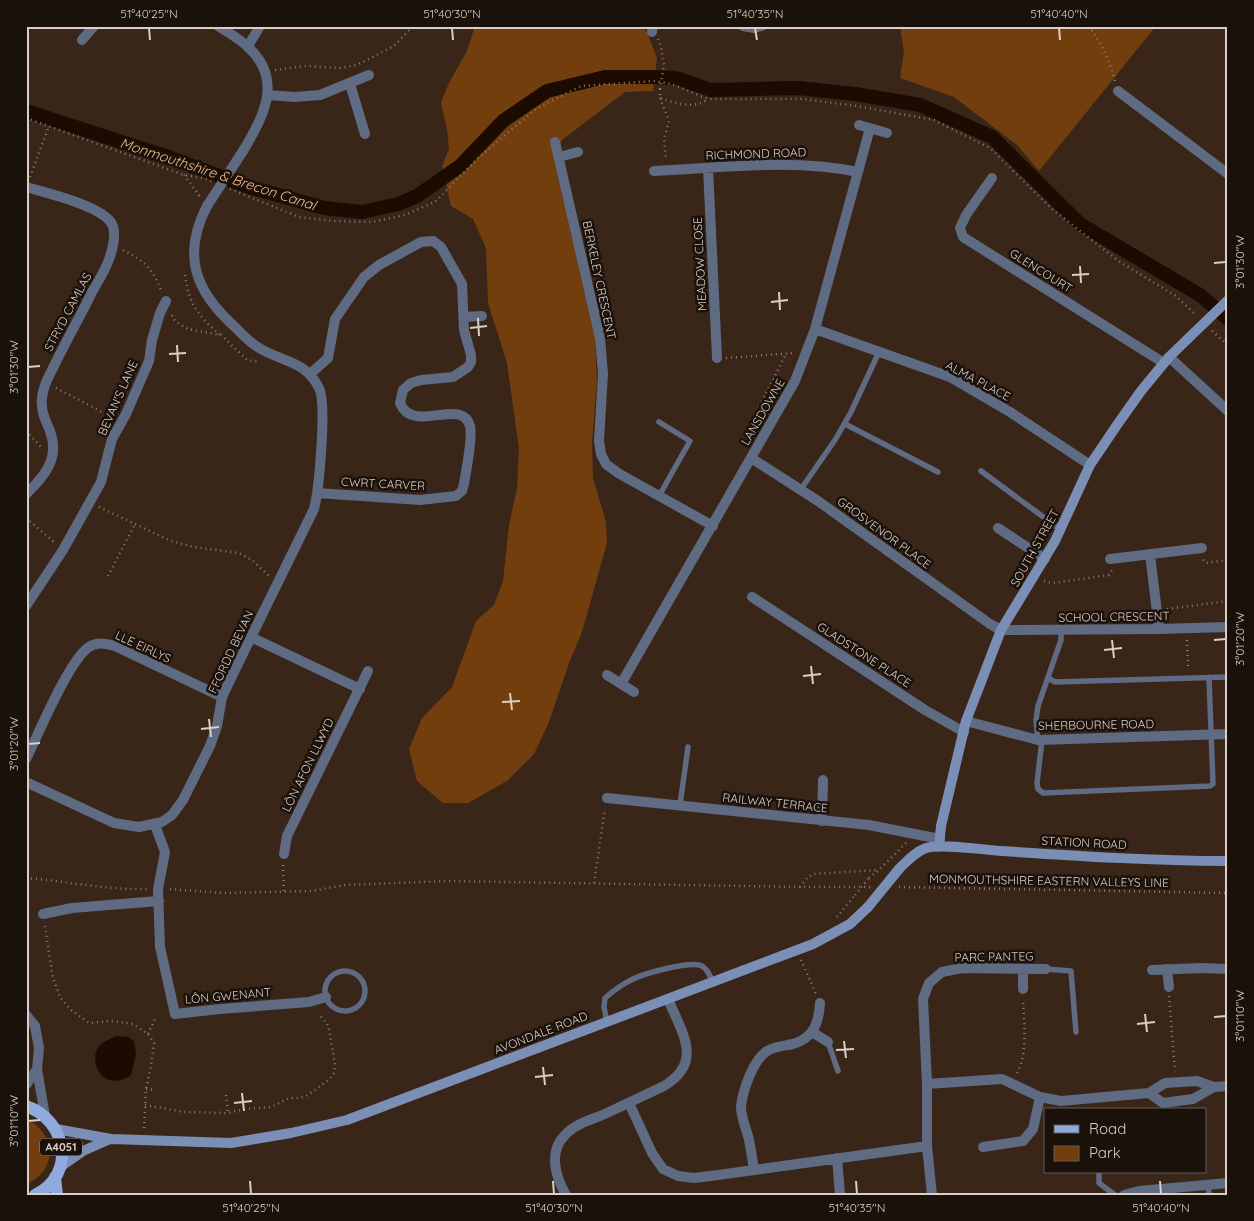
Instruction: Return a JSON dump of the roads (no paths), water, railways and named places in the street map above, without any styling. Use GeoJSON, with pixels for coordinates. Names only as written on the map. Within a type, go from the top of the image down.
{"type":"FeatureCollection","features":[{"type":"Feature","properties":{"kind":"main road","name":"A4051"},"geometry":{"type":"LineString","coordinates":[[26,1106],[36,1109],[46,1116],[56,1129],[61,1141],[62,1155],[57,1172],[57,1195]]}},
{"type":"Feature","properties":{"kind":"main road"},"geometry":{"type":"LineString","coordinates":[[34,1195],[48,1186],[57,1172]]}},
{"type":"Feature","properties":{"kind":"street"},"geometry":{"type":"LineString","coordinates":[[82,40],[94,26]]}},
{"type":"Feature","properties":{"kind":"street"},"geometry":{"type":"LineString","coordinates":[[218,26],[248,46],[257,56],[266,72],[268,95],[256,128],[200,220],[195,236],[194,254],[198,277],[206,296],[217,311],[252,344],[265,352],[298,365],[310,374]]}},
{"type":"Feature","properties":{"kind":"street"},"geometry":{"type":"LineString","coordinates":[[248,46],[260,26]]}},
{"type":"Feature","properties":{"kind":"street"},"geometry":{"type":"LineString","coordinates":[[743,26],[754,28],[762,26]]}},
{"type":"Feature","properties":{"kind":"street"},"geometry":{"type":"LineString","coordinates":[[268,95],[308,97],[320,95],[368,76]]}},
{"type":"Feature","properties":{"kind":"street"},"geometry":{"type":"LineString","coordinates":[[350,84],[364,134]]}},
{"type":"Feature","properties":{"kind":"street"},"geometry":{"type":"LineString","coordinates":[[1118,91],[1228,174]]}},
{"type":"Feature","properties":{"kind":"street"},"geometry":{"type":"LineString","coordinates":[[859,124],[887,133]]}},
{"type":"Feature","properties":{"kind":"street","name":"LANSDOWNE"},"geometry":{"type":"LineString","coordinates":[[621,684],[795,381],[815,329],[870,128]]}},
{"type":"Feature","properties":{"kind":"street","name":"BERKELEY CRESCENT"},"geometry":{"type":"LineString","coordinates":[[555,142],[600,338],[602,374],[599,441],[601,454],[606,464],[618,473],[713,526]]}},
{"type":"Feature","properties":{"kind":"street"},"geometry":{"type":"LineString","coordinates":[[559,157],[578,152]]}},
{"type":"Feature","properties":{"kind":"street","name":"RICHMOND ROAD"},"geometry":{"type":"LineString","coordinates":[[654,171],[815,165],[858,172]]}},
{"type":"Feature","properties":{"kind":"street","name":"MEADOW CLOSE"},"geometry":{"type":"LineString","coordinates":[[708,168],[717,358]]}},
{"type":"Feature","properties":{"kind":"street","name":"GLENCOURT"},"geometry":{"type":"LineString","coordinates":[[992,178],[966,215],[960,228],[963,237],[1166,360],[1228,411]]}},
{"type":"Feature","properties":{"kind":"street","name":"STRYD CAMLAS"},"geometry":{"type":"LineString","coordinates":[[26,187],[103,213],[112,225],[113,246],[108,262],[46,383],[41,400],[53,440],[53,459],[49,469],[26,494]]}},
{"type":"Feature","properties":{"kind":"street","name":"CWRT CARVER"},"geometry":{"type":"LineString","coordinates":[[310,374],[328,358],[336,319],[364,277],[379,265],[422,242],[433,241],[441,247],[459,277],[463,291],[464,330],[472,358],[470,365],[453,377],[411,383],[403,390],[400,399],[402,407],[412,415],[426,417],[459,414],[467,420],[470,432],[464,484],[460,494],[449,498],[420,500],[317,493]]}},
{"type":"Feature","properties":{"kind":"street","name":"SOUTH STREET"},"geometry":{"type":"LineString","coordinates":[[940,843],[941,826],[965,727],[1001,630],[1061,530],[1090,465],[1141,391],[1166,360],[1228,300]]}},
{"type":"Feature","properties":{"kind":"street","name":"BEVAN'S LANE"},"geometry":{"type":"LineString","coordinates":[[26,606],[63,550],[91,503],[101,482],[112,439],[126,414],[149,361],[152,340],[160,313],[166,302]]}},
{"type":"Feature","properties":{"kind":"street"},"geometry":{"type":"LineString","coordinates":[[464,317],[482,316]]}},
{"type":"Feature","properties":{"kind":"street","name":"ALMA PLACE"},"geometry":{"type":"LineString","coordinates":[[815,329],[950,378],[1010,412],[1090,465]]}},
{"type":"Feature","properties":{"kind":"street","name":"FFORDD BEVAN"},"geometry":{"type":"LineString","coordinates":[[155,825],[172,815],[183,800],[214,736],[222,698],[314,509],[317,493],[323,403],[319,388],[310,374]]}},
{"type":"Feature","properties":{"kind":"street","name":"GROSVENOR PLACE"},"geometry":{"type":"LineString","coordinates":[[750,458],[801,489],[1001,630]]}},
{"type":"Feature","properties":{"kind":"street"},"geometry":{"type":"LineString","coordinates":[[998,528],[1045,559]]}},
{"type":"Feature","properties":{"kind":"street"},"geometry":{"type":"LineString","coordinates":[[1115,558],[1202,548]]}},
{"type":"Feature","properties":{"kind":"street"},"geometry":{"type":"LineString","coordinates":[[1150,554],[1159,629]]}},
{"type":"Feature","properties":{"kind":"street","name":"GLADSTONE PLACE"},"geometry":{"type":"LineString","coordinates":[[752,597],[925,710],[965,727]]}},
{"type":"Feature","properties":{"kind":"street","name":"SCHOOL CRESCENT"},"geometry":{"type":"LineString","coordinates":[[1001,630],[1159,629],[1228,626]]}},
{"type":"Feature","properties":{"kind":"street"},"geometry":{"type":"LineString","coordinates":[[251,637],[360,689]]}},
{"type":"Feature","properties":{"kind":"street","name":"LLE EIRLYS"},"geometry":{"type":"LineString","coordinates":[[26,759],[69,672],[90,646],[103,643],[115,646],[222,698]]}},
{"type":"Feature","properties":{"kind":"street","name":"LÔN AFON LLWYD"},"geometry":{"type":"LineString","coordinates":[[284,854],[287,836],[368,671]]}},
{"type":"Feature","properties":{"kind":"street"},"geometry":{"type":"LineString","coordinates":[[607,675],[634,692]]}},
{"type":"Feature","properties":{"kind":"street","name":"SHERBOURNE ROAD"},"geometry":{"type":"LineString","coordinates":[[965,727],[1040,740],[1227,734]]}},
{"type":"Feature","properties":{"kind":"street"},"geometry":{"type":"LineString","coordinates":[[822,821],[823,780]]}},
{"type":"Feature","properties":{"kind":"street"},"geometry":{"type":"LineString","coordinates":[[26,782],[114,823],[139,827],[155,825]]}},
{"type":"Feature","properties":{"kind":"street","name":"RAILWAY TERRACE"},"geometry":{"type":"LineString","coordinates":[[607,798],[869,825],[940,843]]}},
{"type":"Feature","properties":{"kind":"street","name":"LÔN GWENANT"},"geometry":{"type":"LineString","coordinates":[[155,825],[166,852],[158,889],[158,901],[161,953],[175,1014],[309,1002],[326,997]]}},
{"type":"Feature","properties":{"kind":"street","name":"STATION ROAD"},"geometry":{"type":"LineString","coordinates":[[940,843],[1082,856],[1228,861]]}},
{"type":"Feature","properties":{"kind":"street","name":"AVONDALE ROAD"},"geometry":{"type":"LineString","coordinates":[[56,1129],[111,1139],[231,1143],[291,1133],[347,1120],[796,950],[833,933],[850,924],[868,907],[899,869],[915,853],[940,843]]}},
{"type":"Feature","properties":{"kind":"street"},"geometry":{"type":"LineString","coordinates":[[43,914],[72,908],[158,901]]}},
{"type":"Feature","properties":{"kind":"street","name":"PARC PANTEG"},"geometry":{"type":"LineString","coordinates":[[932,1195],[927,1146],[927,1084],[923,999],[930,983],[942,972],[962,968],[1046,969]]}},
{"type":"Feature","properties":{"kind":"street"},"geometry":{"type":"LineString","coordinates":[[1023,969],[1023,989]]}},
{"type":"Feature","properties":{"kind":"street"},"geometry":{"type":"LineString","coordinates":[[1152,970],[1228,969]]}},
{"type":"Feature","properties":{"kind":"street"},"geometry":{"type":"LineString","coordinates":[[1167,970],[1169,987]]}},
{"type":"Feature","properties":{"kind":"street"},"geometry":{"type":"LineString","coordinates":[[566,1195],[556,1175],[555,1159],[558,1145],[566,1133],[579,1125],[664,1086],[676,1078],[683,1070],[687,1058],[686,1043],[668,999]]}},
{"type":"Feature","properties":{"kind":"street"},"geometry":{"type":"LineString","coordinates":[[754,1170],[748,1134],[742,1120],[741,1104],[751,1072],[757,1061],[767,1052],[807,1038],[819,1017],[820,1003]]}},
{"type":"Feature","properties":{"kind":"street"},"geometry":{"type":"LineString","coordinates":[[26,1015],[35,1026],[39,1048],[37,1069],[46,1116]]}},
{"type":"Feature","properties":{"kind":"street"},"geometry":{"type":"LineString","coordinates":[[812,1032],[828,1042]]}},
{"type":"Feature","properties":{"kind":"street"},"geometry":{"type":"LineString","coordinates":[[26,1085],[37,1069]]}},
{"type":"Feature","properties":{"kind":"street"},"geometry":{"type":"LineString","coordinates":[[927,1084],[1002,1079],[1040,1098],[1061,1101],[1149,1093],[1165,1083],[1176,1082],[1197,1082],[1214,1087],[1228,1086]]}},
{"type":"Feature","properties":{"kind":"street"},"geometry":{"type":"LineString","coordinates":[[1149,1093],[1163,1103],[1193,1099],[1214,1087]]}},
{"type":"Feature","properties":{"kind":"street"},"geometry":{"type":"LineString","coordinates":[[983,1147],[1024,1141],[1033,1129],[1040,1098]]}},
{"type":"Feature","properties":{"kind":"street"},"geometry":{"type":"LineString","coordinates":[[629,1103],[652,1153],[663,1169],[678,1176],[694,1178],[927,1146]]}},
{"type":"Feature","properties":{"kind":"street","name":"AVONDALE ROAD"},"geometry":{"type":"LineString","coordinates":[[57,1172],[83,1151],[111,1139]]}},
{"type":"Feature","properties":{"kind":"street"},"geometry":{"type":"LineString","coordinates":[[837,1158],[840,1195]]}},
{"type":"Feature","properties":{"kind":"street"},"geometry":{"type":"LineString","coordinates":[[1124,1195],[1139,1191],[1209,1190],[1228,1183]]}},
{"type":"Feature","properties":{"kind":"lane"},"geometry":{"type":"LineString","coordinates":[[801,489],[844,424],[879,352]]}},
{"type":"Feature","properties":{"kind":"lane"},"geometry":{"type":"LineString","coordinates":[[659,422],[690,441],[659,496]]}},
{"type":"Feature","properties":{"kind":"lane"},"geometry":{"type":"LineString","coordinates":[[844,424],[938,472]]}},
{"type":"Feature","properties":{"kind":"lane"},"geometry":{"type":"LineString","coordinates":[[981,471],[1061,530]]}},
{"type":"Feature","properties":{"kind":"lane"},"geometry":{"type":"LineString","coordinates":[[1061,630],[1061,640],[1038,706],[1036,720],[1040,740],[1037,783],[1038,789],[1043,792],[1210,786],[1212,784],[1212,735],[1209,677]]}},
{"type":"Feature","properties":{"kind":"lane"},"geometry":{"type":"LineString","coordinates":[[1048,678],[1055,682],[1228,677]]}},
{"type":"Feature","properties":{"kind":"lane"},"geometry":{"type":"LineString","coordinates":[[680,805],[688,747]]}},
{"type":"Feature","properties":{"kind":"lane"},"geometry":{"type":"LineString","coordinates":[[607,1022],[604,1007],[605,998],[632,979],[683,964],[700,965],[709,972],[712,982]]}},
{"type":"Feature","properties":{"kind":"lane"},"geometry":{"type":"LineString","coordinates":[[1046,969],[1071,971],[1076,1032]]}},
{"type":"Feature","properties":{"kind":"lane"},"geometry":{"type":"LineString","coordinates":[[348,971],[360,978],[364,983],[365,996],[358,1007],[352,1011],[346,1012],[333,1008],[326,997],[326,984],[335,974],[348,971]]}},
{"type":"Feature","properties":{"kind":"lane"},"geometry":{"type":"LineString","coordinates":[[828,1042],[838,1071]]}},
{"type":"Feature","properties":{"kind":"lane"},"geometry":{"type":"LineString","coordinates":[[1099,1174],[1099,1184],[1115,1195]]}},
{"type":"Feature","properties":{"kind":"waterway","name":"Monmouthshire & Brecon Canal"},"geometry":{"type":"LineString","coordinates":[[26,111],[171,158],[246,186],[324,208],[362,212],[398,204],[417,196],[460,166],[503,121],[547,91],[605,77],[676,78],[711,90],[798,88],[855,94],[920,105],[992,137],[1080,224],[1200,295],[1228,319]]}}]}
